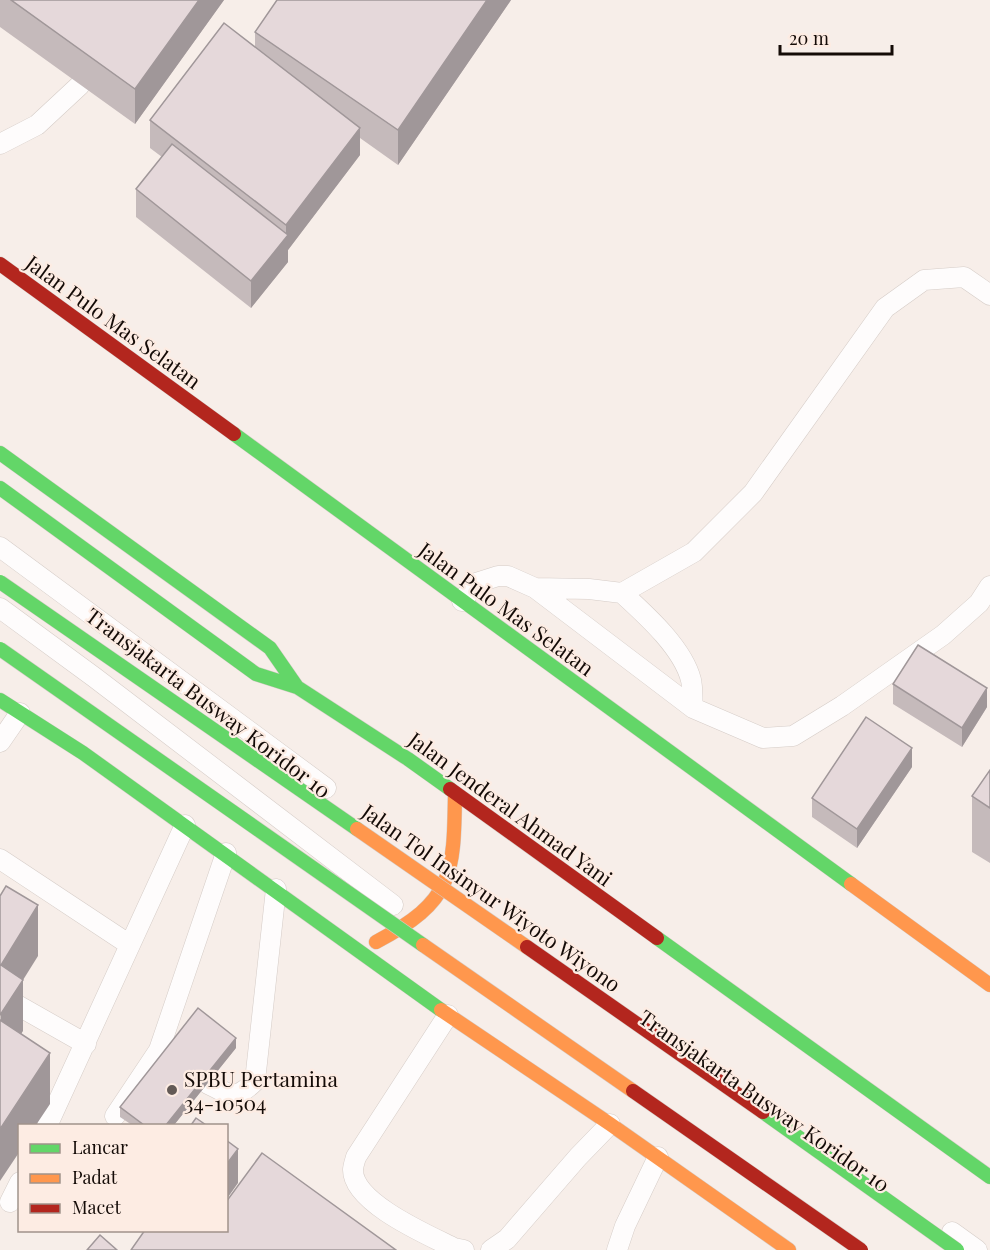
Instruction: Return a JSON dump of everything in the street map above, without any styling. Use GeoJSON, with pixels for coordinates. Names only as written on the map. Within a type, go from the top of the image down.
{"type":"FeatureCollection","features":[{"type":"Feature","properties":{"kind":"main road","name":"Jalan Pulo Mas Selatan"},"geometry":{"type":"LineString","coordinates":[[0,264],[990,985]]}},
{"type":"Feature","properties":{"kind":"main road"},"geometry":{"type":"LineString","coordinates":[[0,453],[270,648],[297,687]]}},
{"type":"Feature","properties":{"kind":"main road","name":"Jalan Jenderal Ahmad Yani"},"geometry":{"type":"LineString","coordinates":[[0,488],[256,674],[297,687],[408,759],[990,1177]]}},
{"type":"Feature","properties":{"kind":"main road","name":"Jalan Tol Insinyur Wiyoto Wiyono"},"geometry":{"type":"LineString","coordinates":[[0,582],[684,1055],[957,1250]]}},
{"type":"Feature","properties":{"kind":"main road"},"geometry":{"type":"LineString","coordinates":[[0,649],[861,1250]]}},
{"type":"Feature","properties":{"kind":"main road"},"geometry":{"type":"LineString","coordinates":[[0,700],[226,853],[448,1015],[658,1157],[789,1250]]}},
{"type":"Feature","properties":{"kind":"main road"},"geometry":{"type":"LineString","coordinates":[[360,950],[415,921],[437,899],[447,878],[454,850],[454,793]]}},
{"type":"Feature","properties":{"kind":"lane"},"geometry":{"type":"LineString","coordinates":[[0,144],[38,125],[80,85]]}},
{"type":"Feature","properties":{"kind":"lane"},"geometry":{"type":"LineString","coordinates":[[622,593],[694,552],[753,493],[885,308],[924,280],[964,277],[990,295]]}},
{"type":"Feature","properties":{"kind":"lane","name":"Transjakarta Busway Koridor 10"},"geometry":{"type":"LineString","coordinates":[[0,547],[447,878],[977,1250]]}},
{"type":"Feature","properties":{"kind":"lane"},"geometry":{"type":"LineString","coordinates":[[462,601],[476,584],[498,576],[508,576],[534,588],[693,708],[763,738],[793,736],[842,706],[943,635],[979,603],[990,586]]}},
{"type":"Feature","properties":{"kind":"lane"},"geometry":{"type":"LineString","coordinates":[[534,588],[590,589],[622,593],[652,621],[680,658],[690,680],[693,708]]}},
{"type":"Feature","properties":{"kind":"lane"},"geometry":{"type":"LineString","coordinates":[[0,608],[415,921],[876,1250]]}},
{"type":"Feature","properties":{"kind":"lane"},"geometry":{"type":"LineString","coordinates":[[0,742],[20,713]]}},
{"type":"Feature","properties":{"kind":"lane"},"geometry":{"type":"LineString","coordinates":[[47,1124],[185,825]]}},
{"type":"Feature","properties":{"kind":"lane"},"geometry":{"type":"LineString","coordinates":[[115,1116],[163,1053],[226,853]]}},
{"type":"Feature","properties":{"kind":"lane"},"geometry":{"type":"LineString","coordinates":[[0,859],[130,945]]}},
{"type":"Feature","properties":{"kind":"lane"},"geometry":{"type":"LineString","coordinates":[[207,1084],[230,1095],[244,1092],[255,1081],[276,889]]}},
{"type":"Feature","properties":{"kind":"lane"},"geometry":{"type":"LineString","coordinates":[[10,1001],[86,1044]]}},
{"type":"Feature","properties":{"kind":"lane"},"geometry":{"type":"LineString","coordinates":[[448,1015],[356,1156],[353,1171],[358,1186],[388,1214],[454,1248],[464,1250]]}},
{"type":"Feature","properties":{"kind":"lane"},"geometry":{"type":"LineString","coordinates":[[491,1250],[507,1239],[610,1124]]}},
{"type":"Feature","properties":{"kind":"lane"},"geometry":{"type":"LineString","coordinates":[[617,1250],[625,1226],[658,1157]]}},
{"type":"Feature","properties":{"kind":"lane"},"geometry":{"type":"LineString","coordinates":[[10,1202],[18,1186]]}},
{"type":"Feature","properties":{"kind":"building"},"geometry":{"type":"Polygon","coordinates":[[[11,0],[199,0],[135,89],[11,0]]]}},
{"type":"Feature","properties":{"kind":"building"},"geometry":{"type":"Polygon","coordinates":[[[277,0],[487,0],[398,130],[255,32],[277,0]]]}},
{"type":"Feature","properties":{"kind":"building"},"geometry":{"type":"Polygon","coordinates":[[[224,23],[360,128],[286,225],[150,120],[224,23]]]}},
{"type":"Feature","properties":{"kind":"building"},"geometry":{"type":"Polygon","coordinates":[[[172,144],[288,235],[251,281],[136,189],[172,144]]]}},
{"type":"Feature","properties":{"kind":"building"},"geometry":{"type":"Polygon","coordinates":[[[918,645],[987,688],[962,728],[893,684],[918,645]]]}},
{"type":"Feature","properties":{"kind":"building"},"geometry":{"type":"Polygon","coordinates":[[[866,717],[912,748],[857,829],[812,798],[866,717]]]}},
{"type":"Feature","properties":{"kind":"building"},"geometry":{"type":"Polygon","coordinates":[[[990,770],[990,808],[972,796],[990,770]]]}},
{"type":"Feature","properties":{"kind":"building"},"geometry":{"type":"Polygon","coordinates":[[[6,886],[38,905],[1,965],[23,980],[0,1015],[0,896],[6,886]]]}},
{"type":"Feature","properties":{"kind":"building"},"geometry":{"type":"Polygon","coordinates":[[[198,1008],[236,1038],[167,1124],[143,1124],[120,1107],[198,1008]]]}},
{"type":"Feature","properties":{"kind":"building"},"geometry":{"type":"Polygon","coordinates":[[[0,1020],[50,1053],[0,1129],[0,1020]]]}},
{"type":"Feature","properties":{"kind":"building"},"geometry":{"type":"Polygon","coordinates":[[[196,1118],[205,1124],[192,1124],[196,1118]]]}},
{"type":"Feature","properties":{"kind":"building"},"geometry":{"type":"Polygon","coordinates":[[[228,1142],[238,1149],[228,1162],[228,1142]]]}},
{"type":"Feature","properties":{"kind":"building"},"geometry":{"type":"Polygon","coordinates":[[[262,1153],[396,1250],[131,1250],[144,1232],[228,1232],[228,1199],[262,1153]]]}},
{"type":"Feature","properties":{"kind":"building"},"geometry":{"type":"Polygon","coordinates":[[[100,1235],[117,1250],[87,1250],[100,1235]]]}},
{"type":"Feature","properties":{"kind":"traffic: fast"},"geometry":{"type":"LineString","coordinates":[[234,434],[851,884]]}},
{"type":"Feature","properties":{"kind":"traffic: fast"},"geometry":{"type":"LineString","coordinates":[[0,453],[270,648],[297,687]]}},
{"type":"Feature","properties":{"kind":"traffic: fast"},"geometry":{"type":"LineString","coordinates":[[0,488],[256,674],[297,687],[450,789]]}},
{"type":"Feature","properties":{"kind":"traffic: fast"},"geometry":{"type":"LineString","coordinates":[[0,582],[357,829]]}},
{"type":"Feature","properties":{"kind":"traffic: fast"},"geometry":{"type":"LineString","coordinates":[[0,649],[423,945]]}},
{"type":"Feature","properties":{"kind":"traffic: fast"},"geometry":{"type":"LineString","coordinates":[[0,700],[83,753],[441,1010]]}},
{"type":"Feature","properties":{"kind":"traffic: fast"},"geometry":{"type":"LineString","coordinates":[[657,938],[990,1177]]}},
{"type":"Feature","properties":{"kind":"traffic: fast"},"geometry":{"type":"LineString","coordinates":[[763,1112],[957,1250]]}},
{"type":"Feature","properties":{"kind":"traffic: slow"},"geometry":{"type":"LineString","coordinates":[[376,942],[421,913],[435,899],[444,883],[450,866],[453,846],[455,793]]}},
{"type":"Feature","properties":{"kind":"traffic: slow"},"geometry":{"type":"LineString","coordinates":[[357,829],[527,947]]}},
{"type":"Feature","properties":{"kind":"traffic: slow"},"geometry":{"type":"LineString","coordinates":[[851,884],[990,985]]}},
{"type":"Feature","properties":{"kind":"traffic: slow"},"geometry":{"type":"LineString","coordinates":[[423,945],[633,1091]]}},
{"type":"Feature","properties":{"kind":"traffic: slow"},"geometry":{"type":"LineString","coordinates":[[441,1010],[610,1124],[789,1250]]}},
{"type":"Feature","properties":{"kind":"traffic: jam"},"geometry":{"type":"LineString","coordinates":[[0,264],[234,434]]}},
{"type":"Feature","properties":{"kind":"traffic: jam"},"geometry":{"type":"LineString","coordinates":[[450,789],[657,938]]}},
{"type":"Feature","properties":{"kind":"traffic: jam"},"geometry":{"type":"LineString","coordinates":[[527,947],[763,1112]]}},
{"type":"Feature","properties":{"kind":"traffic: jam"},"geometry":{"type":"LineString","coordinates":[[633,1091],[861,1250]]}},
{"type":"Feature","properties":{"kind":"place","name":"SPBU Pertamina 34-10504"},"geometry":{"type":"Point","coordinates":[172,1090]}}]}
